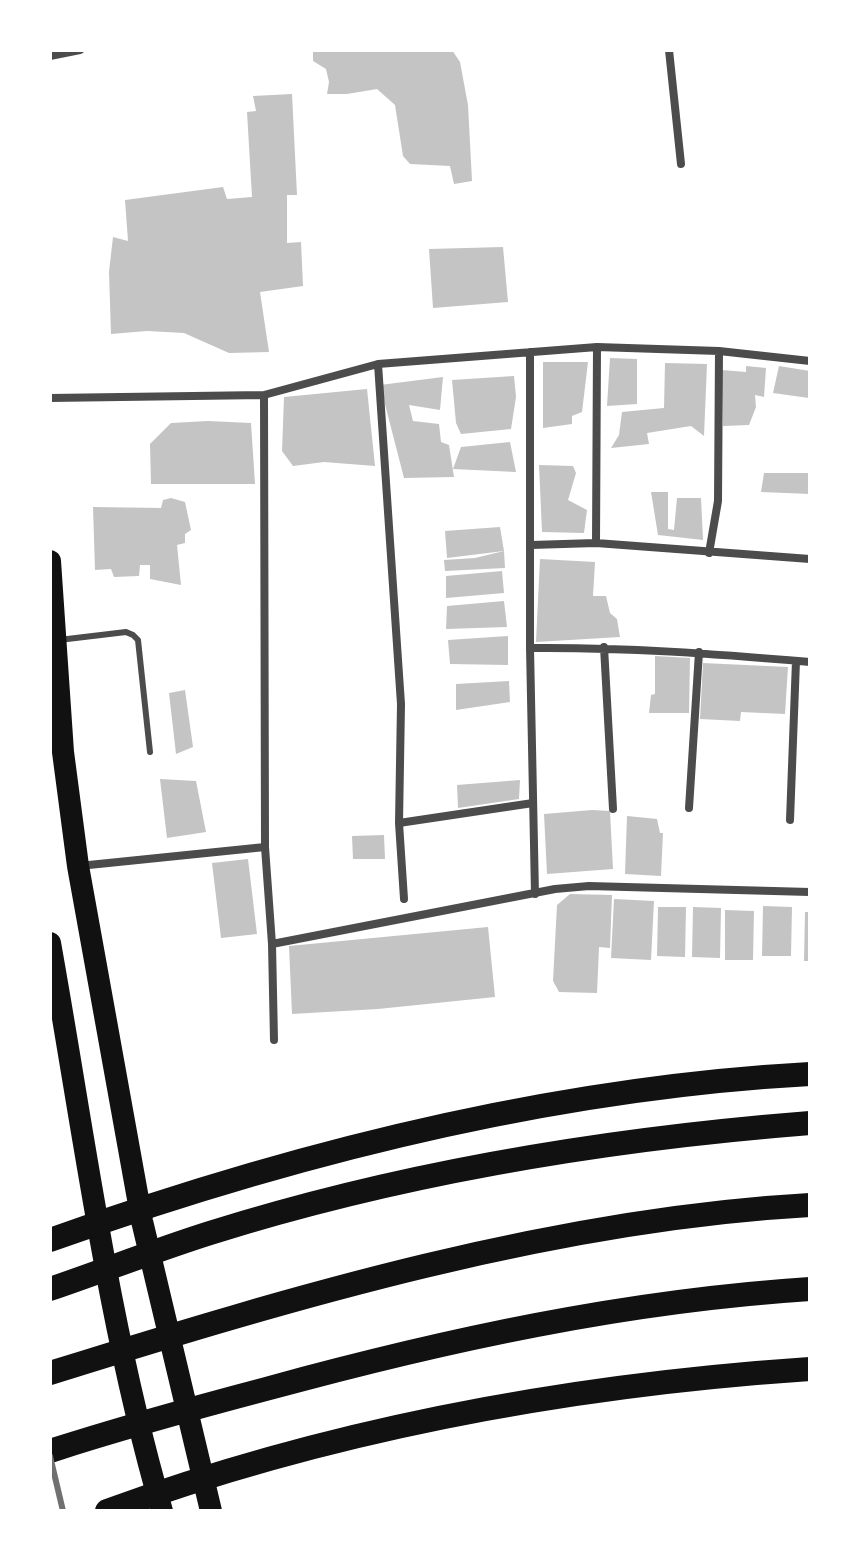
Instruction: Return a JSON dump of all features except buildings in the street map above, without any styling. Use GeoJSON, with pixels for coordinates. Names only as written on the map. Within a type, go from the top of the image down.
{"type":"FeatureCollection","features":[{"type":"Feature","properties":{"kind":"highway"},"geometry":{"type":"LineString","coordinates":[[50,561],[56,640],[57,752],[142,1221],[211,1511]]}},
{"type":"Feature","properties":{"kind":"highway"},"geometry":{"type":"LineString","coordinates":[[50,943],[104,1261],[143,1444],[162,1511]]}},
{"type":"Feature","properties":{"kind":"highway"},"geometry":{"type":"LineString","coordinates":[[50,1240],[255,1174],[441,1126],[545,1105],[650,1089],[810,1074]]}},
{"type":"Feature","properties":{"kind":"highway"},"geometry":{"type":"LineString","coordinates":[[50,1289],[209,1233],[408,1181],[614,1144],[810,1123]]}},
{"type":"Feature","properties":{"kind":"highway"},"geometry":{"type":"LineString","coordinates":[[50,1373],[273,1306],[372,1279],[508,1248],[646,1223],[810,1205]]}},
{"type":"Feature","properties":{"kind":"highway"},"geometry":{"type":"LineString","coordinates":[[50,1451],[233,1398],[432,1346],[521,1327],[655,1305],[810,1289]]}},
{"type":"Feature","properties":{"kind":"highway"},"geometry":{"type":"LineString","coordinates":[[107,1511],[265,1460],[413,1423],[561,1395],[712,1376],[810,1369]]}},
{"type":"Feature","properties":{"kind":"street"},"geometry":{"type":"LineString","coordinates":[[50,56],[80,50]]}},
{"type":"Feature","properties":{"kind":"street"},"geometry":{"type":"LineString","coordinates":[[669,50],[681,164]]}},
{"type":"Feature","properties":{"kind":"street"},"geometry":{"type":"LineString","coordinates":[[596,543],[597,347]]}},
{"type":"Feature","properties":{"kind":"street"},"geometry":{"type":"LineString","coordinates":[[50,398],[264,395],[378,364],[597,347],[719,351],[810,361]]}},
{"type":"Feature","properties":{"kind":"street"},"geometry":{"type":"LineString","coordinates":[[709,553],[718,501],[719,351]]}},
{"type":"Feature","properties":{"kind":"street"},"geometry":{"type":"LineString","coordinates":[[530,352],[530,648],[535,894]]}},
{"type":"Feature","properties":{"kind":"street"},"geometry":{"type":"LineString","coordinates":[[378,364],[401,704],[399,823],[404,899]]}},
{"type":"Feature","properties":{"kind":"street"},"geometry":{"type":"LineString","coordinates":[[264,395],[265,847],[272,944],[274,1040]]}},
{"type":"Feature","properties":{"kind":"street"},"geometry":{"type":"LineString","coordinates":[[531,545],[596,543],[810,559]]}},
{"type":"Feature","properties":{"kind":"street"},"geometry":{"type":"LineString","coordinates":[[530,648],[604,647],[810,662]]}},
{"type":"Feature","properties":{"kind":"street"},"geometry":{"type":"LineString","coordinates":[[604,647],[613,809]]}},
{"type":"Feature","properties":{"kind":"street"},"geometry":{"type":"LineString","coordinates":[[689,808],[699,652]]}},
{"type":"Feature","properties":{"kind":"street"},"geometry":{"type":"LineString","coordinates":[[790,820],[796,661]]}},
{"type":"Feature","properties":{"kind":"street"},"geometry":{"type":"LineString","coordinates":[[399,823],[533,803]]}},
{"type":"Feature","properties":{"kind":"street"},"geometry":{"type":"LineString","coordinates":[[78,866],[265,847]]}},
{"type":"Feature","properties":{"kind":"street"},"geometry":{"type":"LineString","coordinates":[[272,944],[555,889],[589,886],[810,892]]}},
{"type":"Feature","properties":{"kind":"lane"},"geometry":{"type":"LineString","coordinates":[[56,640],[119,632],[133,635],[140,648],[150,752]]}},
{"type":"Feature","properties":{"kind":"railway"},"geometry":{"type":"LineString","coordinates":[[50,1456],[63,1511]]}}]}
